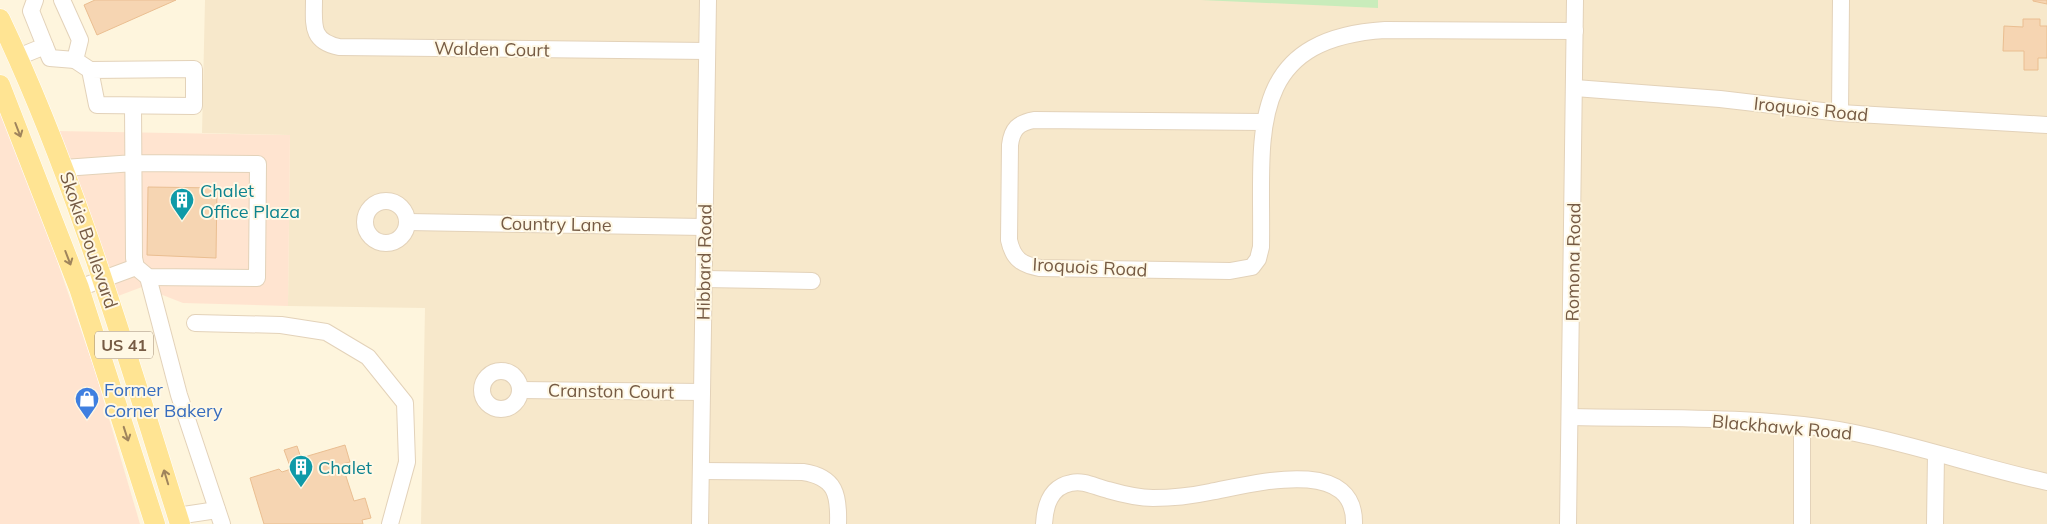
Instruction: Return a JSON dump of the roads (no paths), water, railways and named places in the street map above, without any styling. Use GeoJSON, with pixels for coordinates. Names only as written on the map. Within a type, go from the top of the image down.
{"type":"FeatureCollection","features":[{"type":"Feature","properties":{"kind":"main road","name":"Skokie Boulevard"},"geometry":{"type":"LineString","coordinates":[[0,19],[18,57],[64,168],[104,279],[179,520]]}},
{"type":"Feature","properties":{"kind":"main road","name":"Skokie Boulevard"},"geometry":{"type":"LineString","coordinates":[[0,85],[79,288],[155,524]]}},
{"type":"Feature","properties":{"kind":"street"},"geometry":{"type":"LineString","coordinates":[[35,0],[31,12],[50,58],[75,60],[90,70],[194,69],[194,106],[97,105],[90,70]]}},
{"type":"Feature","properties":{"kind":"street"},"geometry":{"type":"LineString","coordinates":[[62,0],[80,40],[75,60]]}},
{"type":"Feature","properties":{"kind":"street","name":"Walden Court"},"geometry":{"type":"LineString","coordinates":[[314,0],[314,26],[317,35],[321,41],[338,47],[707,52]]}},
{"type":"Feature","properties":{"kind":"street","name":"Hibbard Road"},"geometry":{"type":"LineString","coordinates":[[700,524],[708,0]]}},
{"type":"Feature","properties":{"kind":"street","name":"Romona Road"},"geometry":{"type":"LineString","coordinates":[[1568,524],[1571,417],[1575,0]]}},
{"type":"Feature","properties":{"kind":"street"},"geometry":{"type":"LineString","coordinates":[[1840,113],[1841,0]]}},
{"type":"Feature","properties":{"kind":"street","name":"Iroquois Road"},"geometry":{"type":"LineString","coordinates":[[1263,122],[1034,120],[1024,122],[1016,127],[1011,135],[1009,240],[1011,250],[1017,260],[1040,268],[1230,271],[1252,266],[1258,259],[1260,247],[1263,122],[1276,83],[1286,70],[1317,45],[1357,32],[1385,30],[1575,31]]}},
{"type":"Feature","properties":{"kind":"street"},"geometry":{"type":"LineString","coordinates":[[18,57],[45,46]]}},
{"type":"Feature","properties":{"kind":"street","name":"Iroquois Road"},"geometry":{"type":"LineString","coordinates":[[1575,88],[1711,98],[1840,113],[2047,125]]}},
{"type":"Feature","properties":{"kind":"street"},"geometry":{"type":"LineString","coordinates":[[133,106],[134,258],[142,272],[179,395],[219,517]]}},
{"type":"Feature","properties":{"kind":"street"},"geometry":{"type":"LineString","coordinates":[[64,168],[134,163],[258,164],[257,278],[142,272],[104,279],[79,288]]}},
{"type":"Feature","properties":{"kind":"street","name":"Country Lane"},"geometry":{"type":"LineString","coordinates":[[408,222],[704,227]]}},
{"type":"Feature","properties":{"kind":"street"},"geometry":{"type":"LineString","coordinates":[[704,278],[812,281]]}},
{"type":"Feature","properties":{"kind":"street"},"geometry":{"type":"LineString","coordinates":[[195,323],[280,324],[326,332],[368,357],[405,403],[407,462],[390,524]]}},
{"type":"Feature","properties":{"kind":"street","name":"Cranston Court"},"geometry":{"type":"LineString","coordinates":[[520,390],[702,392]]}},
{"type":"Feature","properties":{"kind":"street","name":"Blackhawk Road"},"geometry":{"type":"LineString","coordinates":[[1571,417],[1749,421],[1855,433],[2047,482]]}},
{"type":"Feature","properties":{"kind":"street"},"geometry":{"type":"LineString","coordinates":[[1802,426],[1802,524]]}},
{"type":"Feature","properties":{"kind":"street"},"geometry":{"type":"LineString","coordinates":[[1935,524],[1936,454]]}},
{"type":"Feature","properties":{"kind":"street"},"geometry":{"type":"LineString","coordinates":[[701,471],[803,472],[816,474],[834,489],[839,503],[838,524]]}},
{"type":"Feature","properties":{"kind":"street"},"geometry":{"type":"LineString","coordinates":[[1044,524],[1045,509],[1049,499],[1057,488],[1070,483],[1085,482],[1128,495],[1151,498],[1180,496],[1276,479],[1295,478],[1314,480],[1333,486],[1345,494],[1351,503],[1354,524]]}},
{"type":"Feature","properties":{"kind":"street"},"geometry":{"type":"LineString","coordinates":[[179,520],[219,517],[232,524]]}},
{"type":"Feature","properties":{"kind":"place","name":"Chalet Office Plaza"},"geometry":{"type":"Point","coordinates":[182,221]}},
{"type":"Feature","properties":{"kind":"place","name":"Former Corner Bakery"},"geometry":{"type":"Point","coordinates":[87,420]}},
{"type":"Feature","properties":{"kind":"place","name":"Chalet"},"geometry":{"type":"Point","coordinates":[301,488]}}]}
